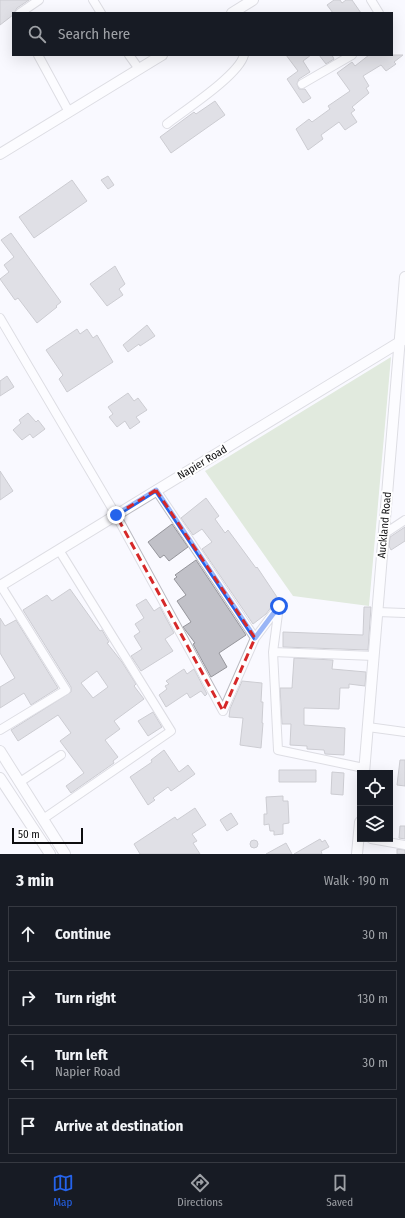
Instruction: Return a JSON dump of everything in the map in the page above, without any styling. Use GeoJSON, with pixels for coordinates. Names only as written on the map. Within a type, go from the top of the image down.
{"type":"FeatureCollection","features":[{"type":"Feature","properties":{"kind":"street"},"geometry":{"type":"LineString","coordinates":[[21,12],[39,0]]}},
{"type":"Feature","properties":{"kind":"street"},"geometry":{"type":"LineString","coordinates":[[93,0],[100,12]]}},
{"type":"Feature","properties":{"kind":"street"},"geometry":{"type":"LineString","coordinates":[[234,12],[253,0]]}},
{"type":"Feature","properties":{"kind":"street"},"geometry":{"type":"LineString","coordinates":[[370,0],[378,12]]}},
{"type":"Feature","properties":{"kind":"street"},"geometry":{"type":"LineString","coordinates":[[39,56],[69,112]]}},
{"type":"Feature","properties":{"kind":"street"},"geometry":{"type":"LineString","coordinates":[[130,56],[139,69]]}},
{"type":"Feature","properties":{"kind":"street"},"geometry":{"type":"LineString","coordinates":[[1,152],[160,56]]}},
{"type":"Feature","properties":{"kind":"street"},"geometry":{"type":"LineString","coordinates":[[167,124],[230,75],[242,62],[244,56]]}},
{"type":"Feature","properties":{"kind":"street"},"geometry":{"type":"LineString","coordinates":[[302,84],[350,56]]}},
{"type":"Feature","properties":{"kind":"street","name":"Auckland Road"},"geometry":{"type":"LineString","coordinates":[[364,770],[402,341],[405,277]]}},
{"type":"Feature","properties":{"kind":"street"},"geometry":{"type":"LineString","coordinates":[[0,318],[116,515],[222,711],[255,638],[279,606],[273,652],[278,750],[360,770]]}},
{"type":"Feature","properties":{"kind":"street","name":"Napier Road"},"geometry":{"type":"LineString","coordinates":[[1,586],[402,341]]}},
{"type":"Feature","properties":{"kind":"street"},"geometry":{"type":"LineString","coordinates":[[156,490],[255,638]]}},
{"type":"Feature","properties":{"kind":"street"},"geometry":{"type":"LineString","coordinates":[[384,534],[405,520]]}},
{"type":"Feature","properties":{"kind":"street"},"geometry":{"type":"LineString","coordinates":[[43,819],[171,731],[59,550]]}},
{"type":"Feature","properties":{"kind":"street"},"geometry":{"type":"LineString","coordinates":[[0,730],[66,690],[1,586]]}},
{"type":"Feature","properties":{"kind":"street"},"geometry":{"type":"LineString","coordinates":[[377,612],[405,613]]}},
{"type":"Feature","properties":{"kind":"street"},"geometry":{"type":"LineString","coordinates":[[273,652],[374,656]]}},
{"type":"Feature","properties":{"kind":"street"},"geometry":{"type":"LineString","coordinates":[[368,726],[405,732]]}},
{"type":"Feature","properties":{"kind":"street"},"geometry":{"type":"LineString","coordinates":[[0,751],[65,854]]}},
{"type":"Feature","properties":{"kind":"street"},"geometry":{"type":"LineString","coordinates":[[20,782],[61,755]]}},
{"type":"Feature","properties":{"kind":"street"},"geometry":{"type":"LineString","coordinates":[[0,778],[50,854]]}},
{"type":"Feature","properties":{"kind":"street"},"geometry":{"type":"LineString","coordinates":[[357,854],[358,842]]}},
{"type":"Feature","properties":{"kind":"street"},"geometry":{"type":"LineString","coordinates":[[388,842],[405,845]]}},
{"type":"Feature","properties":{"kind":"highlighted area"},"geometry":{"type":"Polygon","coordinates":[[[156,490],[255,638],[223,711],[116,515],[156,490]]]}},
{"type":"Feature","properties":{"kind":"green space"},"geometry":{"type":"Polygon","coordinates":[[[391,357],[369,606],[293,596],[205,471],[391,357]]]}},
{"type":"Feature","properties":{"kind":"building"},"geometry":{"type":"Polygon","coordinates":[[[0,0],[29,0],[17,8],[15,12],[12,12],[12,16],[0,25],[0,0]]]}},
{"type":"Feature","properties":{"kind":"building"},"geometry":{"type":"Polygon","coordinates":[[[334,0],[340,0],[342,3],[346,0],[352,0],[360,12],[332,12],[327,5],[334,0]]]}},
{"type":"Feature","properties":{"kind":"building"},"geometry":{"type":"Polygon","coordinates":[[[403,55],[394,62],[396,64],[386,71],[381,65],[363,76],[369,86],[366,88],[369,93],[352,107],[355,110],[351,113],[357,122],[345,130],[339,122],[321,135],[323,139],[308,150],[296,129],[309,119],[312,122],[330,109],[328,106],[350,91],[337,73],[352,62],[355,66],[368,56],[403,55]]]}},
{"type":"Feature","properties":{"kind":"building"},"geometry":{"type":"Polygon","coordinates":[[[287,56],[310,56],[303,61],[310,72],[299,79],[297,84],[299,89],[305,89],[311,98],[303,103],[287,79],[298,71],[287,56]]]}},
{"type":"Feature","properties":{"kind":"building"},"geometry":{"type":"Polygon","coordinates":[[[320,56],[332,56],[334,59],[326,64],[320,56]]]}},
{"type":"Feature","properties":{"kind":"building"},"geometry":{"type":"Polygon","coordinates":[[[215,101],[225,115],[171,153],[160,137],[194,112],[196,114],[215,101]]]}},
{"type":"Feature","properties":{"kind":"building"},"geometry":{"type":"Polygon","coordinates":[[[108,176],[114,185],[108,189],[101,180],[108,176]]]}},
{"type":"Feature","properties":{"kind":"building"},"geometry":{"type":"Polygon","coordinates":[[[72,180],[87,201],[34,238],[19,217],[72,180]]]}},
{"type":"Feature","properties":{"kind":"building"},"geometry":{"type":"Polygon","coordinates":[[[11,233],[61,302],[37,323],[18,298],[15,300],[0,279],[9,272],[4,265],[14,257],[1,240],[11,233]]]}},
{"type":"Feature","properties":{"kind":"building"},"geometry":{"type":"Polygon","coordinates":[[[115,266],[125,284],[119,289],[123,295],[107,306],[90,284],[115,266]]]}},
{"type":"Feature","properties":{"kind":"building"},"geometry":{"type":"Polygon","coordinates":[[[147,325],[155,336],[140,346],[139,344],[128,352],[123,345],[147,325]]]}},
{"type":"Feature","properties":{"kind":"building"},"geometry":{"type":"Polygon","coordinates":[[[77,329],[80,334],[87,329],[93,338],[97,335],[113,362],[67,392],[59,379],[63,375],[46,350],[77,329]]]}},
{"type":"Feature","properties":{"kind":"building"},"geometry":{"type":"Polygon","coordinates":[[[7,376],[14,387],[0,396],[0,381],[7,376]]]}},
{"type":"Feature","properties":{"kind":"building"},"geometry":{"type":"Polygon","coordinates":[[[128,393],[134,401],[138,398],[147,410],[136,417],[140,422],[130,429],[125,421],[117,427],[109,417],[113,414],[108,407],[128,393]]]}},
{"type":"Feature","properties":{"kind":"building"},"geometry":{"type":"Polygon","coordinates":[[[28,413],[36,422],[38,420],[45,429],[33,438],[30,434],[22,440],[13,430],[21,423],[19,420],[28,413]]]}},
{"type":"Feature","properties":{"kind":"building"},"geometry":{"type":"Polygon","coordinates":[[[0,471],[13,491],[0,500],[0,471]]]}},
{"type":"Feature","properties":{"kind":"building"},"geometry":{"type":"Polygon","coordinates":[[[206,498],[219,516],[215,519],[225,533],[228,530],[256,568],[257,567],[279,600],[275,602],[266,614],[253,624],[202,549],[212,542],[202,529],[193,535],[181,518],[206,498]]]}},
{"type":"Feature","properties":{"kind":"building"},"geometry":{"type":"Polygon","coordinates":[[[172,524],[188,547],[169,561],[164,555],[160,558],[148,542],[172,524]]]}},
{"type":"Feature","properties":{"kind":"building"},"geometry":{"type":"Polygon","coordinates":[[[405,527],[405,541],[391,550],[389,546],[390,537],[405,527]]]}},
{"type":"Feature","properties":{"kind":"building"},"geometry":{"type":"Polygon","coordinates":[[[196,560],[246,635],[219,653],[227,667],[211,677],[193,644],[195,643],[183,627],[191,622],[177,601],[186,595],[174,579],[177,577],[175,575],[196,560]]]}},
{"type":"Feature","properties":{"kind":"building"},"geometry":{"type":"Polygon","coordinates":[[[70,589],[100,631],[102,630],[109,642],[107,643],[122,662],[136,684],[134,686],[144,699],[114,721],[120,729],[105,740],[118,757],[113,761],[114,763],[71,793],[66,786],[84,773],[60,741],[71,733],[58,715],[18,741],[11,730],[71,692],[71,687],[23,610],[47,595],[52,601],[70,589]],[[97,671],[81,683],[93,698],[108,687],[97,671]]]}},
{"type":"Feature","properties":{"kind":"building"},"geometry":{"type":"Polygon","coordinates":[[[146,599],[154,611],[160,607],[174,633],[165,639],[173,651],[141,671],[131,656],[142,649],[134,636],[140,632],[135,624],[144,618],[136,605],[146,599]]]}},
{"type":"Feature","properties":{"kind":"building"},"geometry":{"type":"Polygon","coordinates":[[[364,607],[371,607],[368,650],[283,647],[283,632],[363,635],[364,607]]]}},
{"type":"Feature","properties":{"kind":"building"},"geometry":{"type":"Polygon","coordinates":[[[0,618],[5,626],[16,620],[58,688],[31,705],[24,693],[0,708],[0,687],[15,678],[0,653],[0,618]]]}},
{"type":"Feature","properties":{"kind":"building"},"geometry":{"type":"Polygon","coordinates":[[[294,658],[333,660],[332,669],[366,672],[365,686],[349,684],[349,688],[340,688],[339,709],[304,708],[304,725],[345,728],[344,755],[325,754],[324,750],[307,749],[307,746],[290,745],[291,724],[282,724],[280,688],[292,688],[294,658]]]}},
{"type":"Feature","properties":{"kind":"building"},"geometry":{"type":"Polygon","coordinates":[[[184,669],[187,674],[194,669],[207,694],[205,696],[201,691],[190,698],[187,693],[166,707],[159,695],[167,689],[165,686],[169,684],[166,681],[184,669]]]}},
{"type":"Feature","properties":{"kind":"building"},"geometry":{"type":"Polygon","coordinates":[[[242,681],[262,683],[261,702],[263,702],[263,723],[261,748],[240,745],[243,718],[229,717],[230,709],[242,681]]]}},
{"type":"Feature","properties":{"kind":"building"},"geometry":{"type":"Polygon","coordinates":[[[153,712],[162,727],[148,736],[138,721],[153,712]]]}},
{"type":"Feature","properties":{"kind":"building"},"geometry":{"type":"Polygon","coordinates":[[[164,750],[179,772],[188,765],[195,774],[171,791],[168,787],[153,798],[155,800],[148,805],[130,777],[152,762],[151,760],[164,750]]]}},
{"type":"Feature","properties":{"kind":"building"},"geometry":{"type":"Polygon","coordinates":[[[400,760],[405,760],[405,786],[397,785],[400,760]]]}},
{"type":"Feature","properties":{"kind":"building"},"geometry":{"type":"Polygon","coordinates":[[[279,770],[316,770],[316,782],[279,782],[279,770]]]}},
{"type":"Feature","properties":{"kind":"building"},"geometry":{"type":"Polygon","coordinates":[[[332,772],[344,773],[343,795],[331,794],[332,772]]]}},
{"type":"Feature","properties":{"kind":"building"},"geometry":{"type":"Polygon","coordinates":[[[283,796],[283,801],[288,801],[289,823],[283,824],[283,834],[274,835],[274,831],[270,831],[269,824],[264,825],[264,814],[267,814],[266,797],[283,796]]]}},
{"type":"Feature","properties":{"kind":"building"},"geometry":{"type":"Polygon","coordinates":[[[195,808],[206,825],[192,834],[197,841],[193,843],[200,854],[140,854],[134,844],[175,817],[177,820],[195,808]]]}},
{"type":"Feature","properties":{"kind":"building"},"geometry":{"type":"Polygon","coordinates":[[[231,813],[238,824],[227,831],[220,820],[231,813]]]}},
{"type":"Feature","properties":{"kind":"building"},"geometry":{"type":"Polygon","coordinates":[[[400,826],[405,826],[405,839],[399,838],[400,826]]]}},
{"type":"Feature","properties":{"kind":"building"},"geometry":{"type":"Polygon","coordinates":[[[320,839],[322,842],[325,840],[329,847],[321,851],[322,854],[294,854],[320,839]]]}},
{"type":"Feature","properties":{"kind":"building"},"geometry":{"type":"Polygon","coordinates":[[[252,840],[256,840],[258,844],[256,848],[252,848],[250,846],[250,842],[252,840]]]}},
{"type":"Feature","properties":{"kind":"building"},"geometry":{"type":"Polygon","coordinates":[[[286,843],[292,854],[266,854],[286,843]]]}},
{"type":"Feature","properties":{"kind":"building"},"geometry":{"type":"Polygon","coordinates":[[[397,849],[405,850],[405,854],[397,854],[397,849]]]}},
{"type":"Feature","properties":{"kind":"route"},"geometry":{"type":"LineString","coordinates":[[116,515],[156,490],[255,638],[279,606]]}}]}
